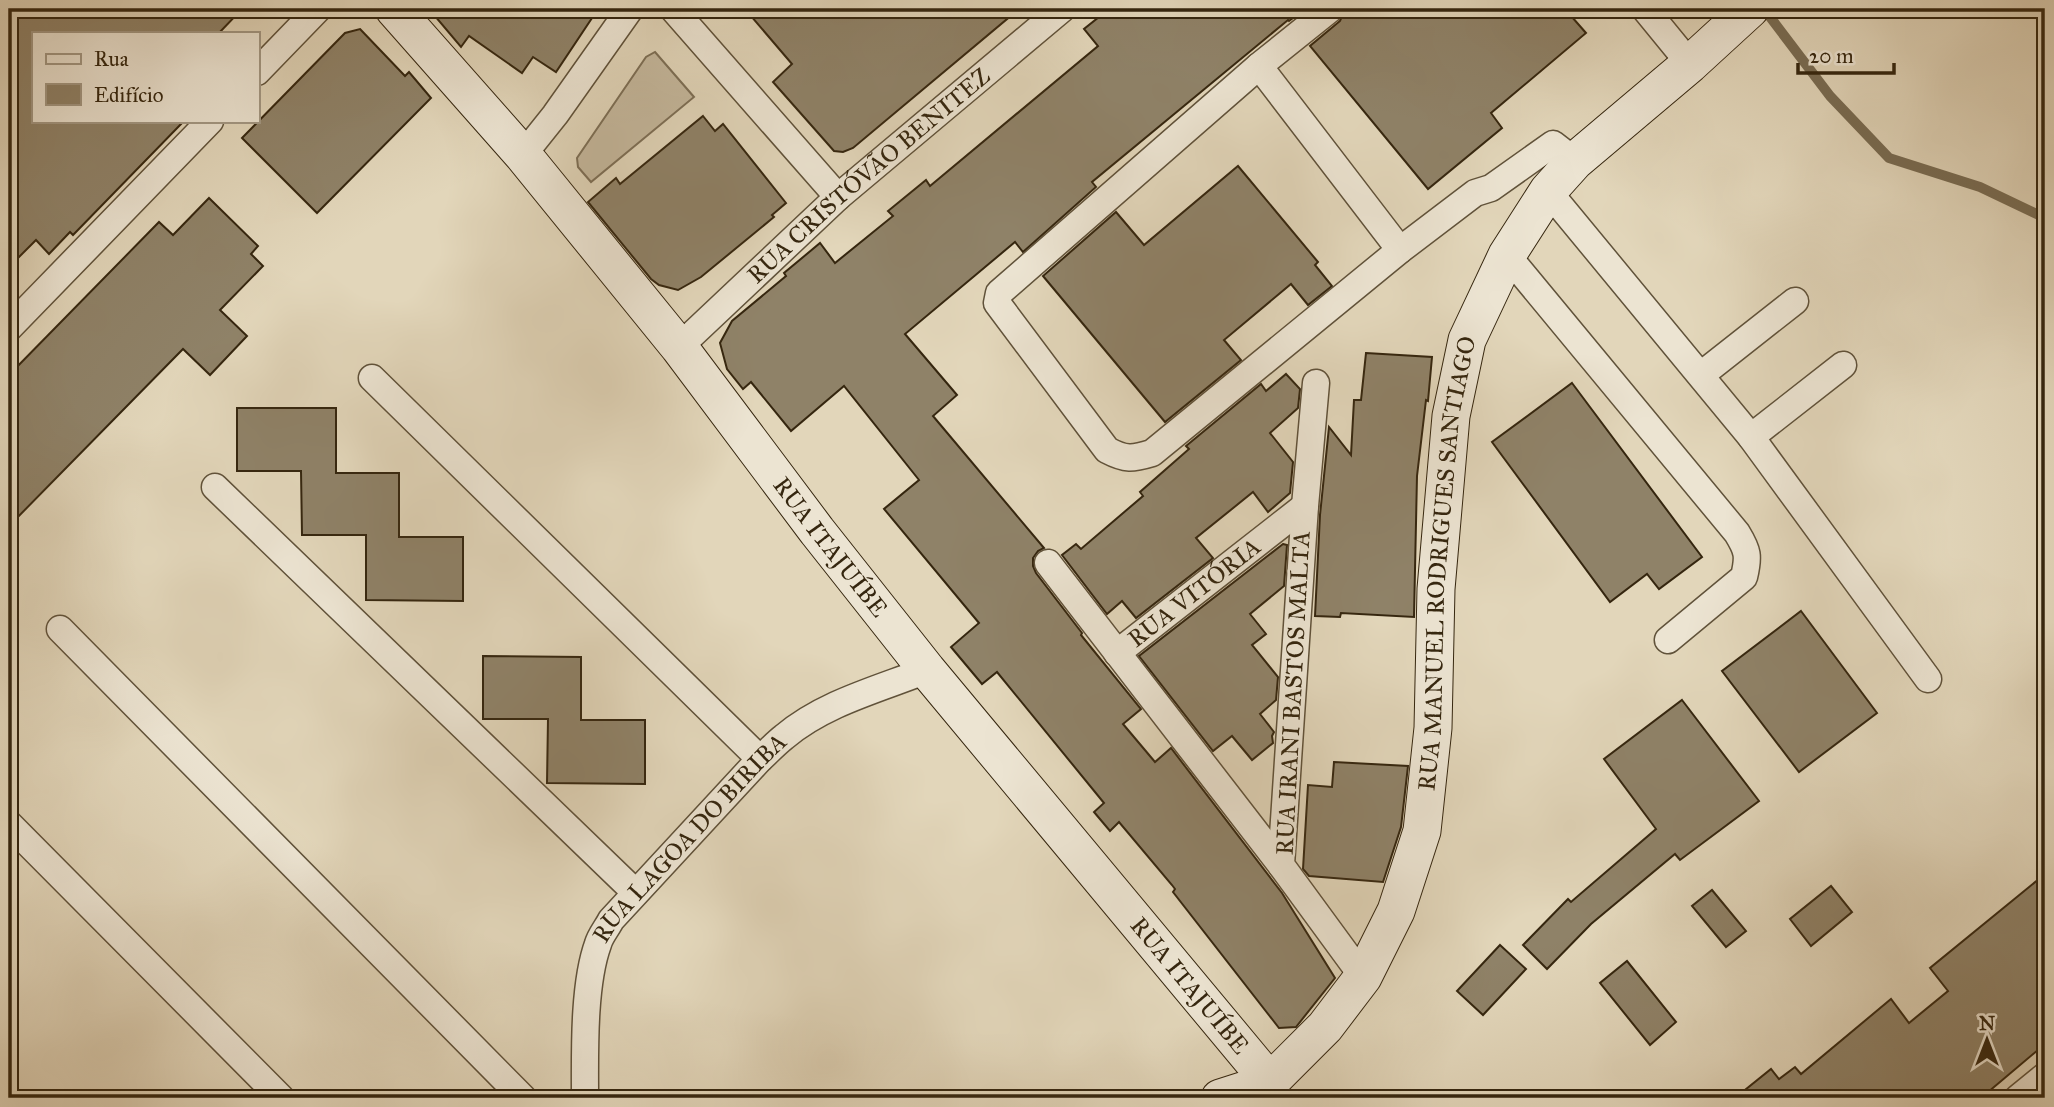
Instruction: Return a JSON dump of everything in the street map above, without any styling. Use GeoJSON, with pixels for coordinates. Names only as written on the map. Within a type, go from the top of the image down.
{"type":"FeatureCollection","features":[{"type":"Feature","properties":{"kind":"main road","name":"RUA ITAJUÍBE"},"geometry":{"type":"LineString","coordinates":[[394,9],[523,155],[679,347],[817,531],[927,670],[1270,1082]]}},
{"type":"Feature","properties":{"kind":"main road","name":"RUA MANUEL RODRIGUES SANTIAGO"},"geometry":{"type":"LineString","coordinates":[[1220,1098],[1270,1082],[1325,1027],[1363,977],[1396,911],[1422,831],[1433,728],[1436,589],[1451,416],[1467,341],[1507,255],[1548,191],[1575,161],[1750,9]]}},
{"type":"Feature","properties":{"kind":"street"},"geometry":{"type":"LineString","coordinates":[[259,70],[318,9]]}},
{"type":"Feature","properties":{"kind":"street"},"geometry":{"type":"LineString","coordinates":[[523,155],[555,115],[629,9]]}},
{"type":"Feature","properties":{"kind":"street"},"geometry":{"type":"LineString","coordinates":[[673,9],[838,197]]}},
{"type":"Feature","properties":{"kind":"street","name":"RUA CRISTÓVÃO BENITEZ"},"geometry":{"type":"LineString","coordinates":[[679,347],[838,197],[1062,9]]}},
{"type":"Feature","properties":{"kind":"street"},"geometry":{"type":"LineString","coordinates":[[1330,9],[1259,66],[999,293],[997,303],[1107,450],[1122,458],[1152,453],[1400,250],[1475,193],[1491,188],[1553,144],[1575,161]]}},
{"type":"Feature","properties":{"kind":"street"},"geometry":{"type":"LineString","coordinates":[[1645,9],[1703,52]]}},
{"type":"Feature","properties":{"kind":"street"},"geometry":{"type":"LineString","coordinates":[[1259,66],[1400,250]]}},
{"type":"Feature","properties":{"kind":"street"},"geometry":{"type":"LineString","coordinates":[[9,328],[209,122]]}},
{"type":"Feature","properties":{"kind":"street"},"geometry":{"type":"LineString","coordinates":[[1548,191],[1751,437],[1928,679]]}},
{"type":"Feature","properties":{"kind":"street"},"geometry":{"type":"LineString","coordinates":[[1507,255],[1737,533],[1747,551],[1748,562],[1744,576],[1668,640]]}},
{"type":"Feature","properties":{"kind":"street"},"geometry":{"type":"LineString","coordinates":[[1701,375],[1795,301]]}},
{"type":"Feature","properties":{"kind":"street"},"geometry":{"type":"LineString","coordinates":[[1751,437],[1843,365]]}},
{"type":"Feature","properties":{"kind":"street"},"geometry":{"type":"LineString","coordinates":[[372,378],[760,760]]}},
{"type":"Feature","properties":{"kind":"street","name":"RUA IRANI BASTOS MALTA"},"geometry":{"type":"LineString","coordinates":[[1316,383],[1304,506],[1281,865],[1363,977]]}},
{"type":"Feature","properties":{"kind":"street"},"geometry":{"type":"LineString","coordinates":[[215,488],[635,892]]}},
{"type":"Feature","properties":{"kind":"street","name":"RUA VITÓRIA"},"geometry":{"type":"LineString","coordinates":[[1117,653],[1304,506]]}},
{"type":"Feature","properties":{"kind":"street"},"geometry":{"type":"LineString","coordinates":[[1048,563],[1281,865]]}},
{"type":"Feature","properties":{"kind":"street"},"geometry":{"type":"LineString","coordinates":[[60,629],[523,1098]]}},
{"type":"Feature","properties":{"kind":"street","name":"RUA LAGOA DO BIRIBA"},"geometry":{"type":"LineString","coordinates":[[584,1098],[590,983],[598,944],[611,920],[785,736],[818,714],[927,670]]}},
{"type":"Feature","properties":{"kind":"street"},"geometry":{"type":"LineString","coordinates":[[9,824],[281,1098]]}},
{"type":"Feature","properties":{"kind":"street"},"geometry":{"type":"LineString","coordinates":[[2018,1098],[2045,1076]]}},
{"type":"Feature","properties":{"kind":"shaded area"},"geometry":{"type":"Polygon","coordinates":[[[655,52],[694,97],[591,182],[578,167],[577,158],[646,57],[655,52]]]}},
{"type":"Feature","properties":{"kind":"building"},"geometry":{"type":"Polygon","coordinates":[[[9,9],[242,9],[220,32],[32,32],[32,122],[183,122],[73,235],[70,232],[49,254],[36,240],[9,267],[9,9]]]}},
{"type":"Feature","properties":{"kind":"building"},"geometry":{"type":"Polygon","coordinates":[[[429,9],[598,9],[556,72],[533,57],[522,73],[469,36],[461,47],[429,9]]]}},
{"type":"Feature","properties":{"kind":"building"},"geometry":{"type":"Polygon","coordinates":[[[745,9],[1019,9],[853,148],[843,152],[834,151],[773,82],[792,64],[745,9]]]}},
{"type":"Feature","properties":{"kind":"building"},"geometry":{"type":"Polygon","coordinates":[[[1109,9],[1305,9],[1288,20],[1092,182],[1096,187],[1023,252],[1015,242],[905,334],[957,395],[933,416],[1044,548],[1033,558],[1036,573],[1081,635],[1141,709],[1123,724],[1155,762],[1171,748],[1282,893],[1335,978],[1296,1027],[1279,1028],[1173,892],[1175,889],[1172,885],[1119,822],[1110,831],[1094,812],[1104,803],[997,672],[982,684],[951,647],[979,623],[884,509],[919,480],[844,386],[791,431],[751,382],[743,389],[727,369],[720,343],[732,321],[786,276],[784,273],[820,243],[835,263],[893,216],[888,211],[926,180],[930,186],[1098,46],[1084,29],[1109,9]]]}},
{"type":"Feature","properties":{"kind":"building"},"geometry":{"type":"Polygon","coordinates":[[[1345,9],[1565,9],[1586,33],[1491,113],[1502,128],[1428,189],[1310,46],[1340,21],[1345,9]]]}},
{"type":"Feature","properties":{"kind":"building"},"geometry":{"type":"Polygon","coordinates":[[[360,29],[405,76],[409,72],[431,98],[317,213],[242,138],[345,33],[360,29]]]}},
{"type":"Feature","properties":{"kind":"building"},"geometry":{"type":"Polygon","coordinates":[[[703,116],[715,131],[723,124],[786,203],[772,215],[774,217],[701,277],[678,290],[659,285],[651,279],[588,202],[616,178],[620,184],[703,116]]]}},
{"type":"Feature","properties":{"kind":"building"},"geometry":{"type":"Polygon","coordinates":[[[1238,166],[1318,262],[1315,265],[1332,286],[1308,305],[1291,284],[1224,340],[1241,360],[1165,422],[1043,276],[1116,212],[1144,245],[1238,166]]]}},
{"type":"Feature","properties":{"kind":"building"},"geometry":{"type":"Polygon","coordinates":[[[209,198],[258,246],[251,254],[263,266],[220,310],[247,336],[210,375],[183,349],[9,526],[9,375],[159,222],[173,235],[209,198]]]}},
{"type":"Feature","properties":{"kind":"building"},"geometry":{"type":"Polygon","coordinates":[[[1366,353],[1432,357],[1417,476],[1414,617],[1341,613],[1340,617],[1315,616],[1320,515],[1329,427],[1351,455],[1354,400],[1361,400],[1366,353]]]}},
{"type":"Feature","properties":{"kind":"building"},"geometry":{"type":"Polygon","coordinates":[[[1286,374],[1300,389],[1298,408],[1270,433],[1293,462],[1290,493],[1268,512],[1253,492],[1196,538],[1213,558],[1136,618],[1122,601],[1107,614],[1062,555],[1076,544],[1081,549],[1143,496],[1140,492],[1189,449],[1186,446],[1261,384],[1266,391],[1286,374]]]}},
{"type":"Feature","properties":{"kind":"building"},"geometry":{"type":"Polygon","coordinates":[[[1572,383],[1702,557],[1659,589],[1647,574],[1610,602],[1492,442],[1572,383]]]}},
{"type":"Feature","properties":{"kind":"building"},"geometry":{"type":"Polygon","coordinates":[[[237,408],[336,408],[336,473],[399,473],[399,537],[463,537],[463,601],[366,600],[366,535],[302,535],[301,471],[237,471],[237,408]]]}},
{"type":"Feature","properties":{"kind":"building"},"geometry":{"type":"Polygon","coordinates":[[[1283,544],[1287,545],[1284,586],[1250,614],[1266,634],[1252,645],[1278,677],[1276,700],[1260,714],[1274,732],[1273,743],[1252,760],[1232,736],[1213,751],[1139,656],[1283,544]]]}},
{"type":"Feature","properties":{"kind":"building"},"geometry":{"type":"Polygon","coordinates":[[[1801,611],[1877,713],[1799,772],[1722,671],[1801,611]]]}},
{"type":"Feature","properties":{"kind":"building"},"geometry":{"type":"Polygon","coordinates":[[[483,656],[581,657],[581,720],[645,720],[645,784],[547,783],[548,719],[483,719],[483,656]]]}},
{"type":"Feature","properties":{"kind":"building"},"geometry":{"type":"Polygon","coordinates":[[[1682,700],[1759,801],[1680,860],[1675,854],[1591,924],[1547,969],[1523,945],[1568,899],[1571,902],[1656,829],[1604,759],[1682,700]]]}},
{"type":"Feature","properties":{"kind":"building"},"geometry":{"type":"Polygon","coordinates":[[[1334,762],[1408,766],[1401,827],[1383,882],[1309,876],[1303,869],[1308,785],[1332,787],[1334,762]]]}},
{"type":"Feature","properties":{"kind":"building"},"geometry":{"type":"Polygon","coordinates":[[[2045,874],[2045,1044],[1981,1098],[1735,1098],[1771,1069],[1779,1079],[1795,1067],[1801,1074],[1891,999],[1909,1023],[1948,991],[1930,968],[2045,874]]]}},
{"type":"Feature","properties":{"kind":"building"},"geometry":{"type":"Polygon","coordinates":[[[1831,886],[1852,912],[1811,946],[1790,919],[1831,886]]]}},
{"type":"Feature","properties":{"kind":"building"},"geometry":{"type":"Polygon","coordinates":[[[1712,890],[1746,931],[1726,947],[1692,906],[1712,890]]]}},
{"type":"Feature","properties":{"kind":"building"},"geometry":{"type":"Polygon","coordinates":[[[1500,945],[1526,969],[1483,1015],[1457,991],[1500,945]]]}},
{"type":"Feature","properties":{"kind":"building"},"geometry":{"type":"Polygon","coordinates":[[[1627,961],[1676,1022],[1650,1045],[1600,983],[1627,961]]]}},
{"type":"Feature","properties":{"kind":"waterway"},"geometry":{"type":"LineString","coordinates":[[1764,9],[1830,96],[1889,158],[1980,187],[2045,218]]}}]}
